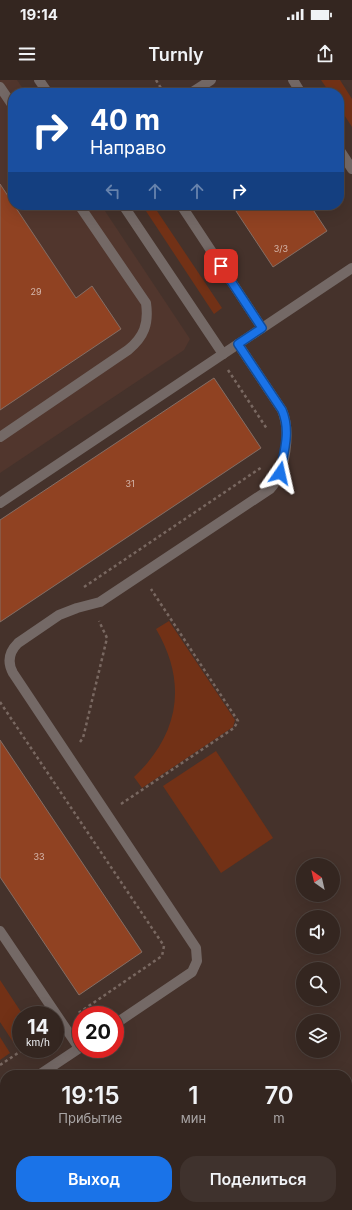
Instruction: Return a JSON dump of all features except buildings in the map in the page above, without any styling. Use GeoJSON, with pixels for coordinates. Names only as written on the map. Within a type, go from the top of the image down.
{"type":"FeatureCollection","features":[{"type":"Feature","properties":{"kind":"street"},"geometry":{"type":"LineString","coordinates":[[199,88],[211,80]]}},
{"type":"Feature","properties":{"kind":"street"},"geometry":{"type":"LineString","coordinates":[[0,87],[8,99]]}},
{"type":"Feature","properties":{"kind":"street"},"geometry":{"type":"LineString","coordinates":[[344,157],[352,169]]}},
{"type":"Feature","properties":{"kind":"street"},"geometry":{"type":"LineString","coordinates":[[0,437],[128,350],[138,342],[144,331],[148,313],[146,304],[83,210]]}},
{"type":"Feature","properties":{"kind":"street"},"geometry":{"type":"LineString","coordinates":[[126,210],[221,356]]}},
{"type":"Feature","properties":{"kind":"street"},"geometry":{"type":"LineString","coordinates":[[183,210],[262,328]]}},
{"type":"Feature","properties":{"kind":"street"},"geometry":{"type":"LineString","coordinates":[[0,503],[352,268]]}},
{"type":"Feature","properties":{"kind":"street"},"geometry":{"type":"LineString","coordinates":[[124,1018],[192,972],[197,961],[196,948],[12,673],[9,658],[13,648],[18,643],[59,615],[100,602],[270,489],[278,478],[287,437],[285,418],[282,410],[238,344]]}},
{"type":"Feature","properties":{"kind":"street"},"geometry":{"type":"LineString","coordinates":[[0,930],[72,1036]]}},
{"type":"Feature","properties":{"kind":"street"},"geometry":{"type":"LineString","coordinates":[[47,1070],[72,1053]]}},
{"type":"Feature","properties":{"kind":"path"},"geometry":{"type":"LineString","coordinates":[[221,356],[271,435]]}},
{"type":"Feature","properties":{"kind":"path"},"geometry":{"type":"LineString","coordinates":[[80,590],[265,465]]}},
{"type":"Feature","properties":{"kind":"path"},"geometry":{"type":"LineString","coordinates":[[106,814],[234,728],[238,723],[238,718],[142,575]]}},
{"type":"Feature","properties":{"kind":"path"},"geometry":{"type":"LineString","coordinates":[[65,753],[77,745],[82,738],[107,638],[105,630],[90,605]]}},
{"type":"Feature","properties":{"kind":"path"},"geometry":{"type":"LineString","coordinates":[[0,702],[164,946],[162,956],[88,1006]]}},
{"type":"Feature","properties":{"kind":"path"},"geometry":{"type":"LineString","coordinates":[[0,1065],[12,1057]]}},
{"type":"Feature","properties":{"kind":"shaded area"},"geometry":{"type":"Polygon","coordinates":[[[0,80],[17,80],[23,88],[8,88],[8,210],[104,210],[190,339],[184,350],[0,473],[0,80]]]}},
{"type":"Feature","properties":{"kind":"shaded area"},"geometry":{"type":"Polygon","coordinates":[[[321,80],[340,80],[352,99],[352,127],[344,115],[344,88],[327,88],[321,80]]]}},
{"type":"Feature","properties":{"kind":"shaded area"},"geometry":{"type":"Polygon","coordinates":[[[145,210],[156,210],[222,308],[214,314],[145,210]]]}},
{"type":"Feature","properties":{"kind":"shaded area"},"geometry":{"type":"Polygon","coordinates":[[[169,621],[235,720],[233,727],[142,788],[134,777],[149,761],[161,744],[169,726],[174,708],[175,688],[172,669],[166,649],[156,629],[169,621]]]}},
{"type":"Feature","properties":{"kind":"shaded area"},"geometry":{"type":"Polygon","coordinates":[[[216,751],[273,838],[221,873],[163,786],[216,751]]]}},
{"type":"Feature","properties":{"kind":"shaded area"},"geometry":{"type":"Polygon","coordinates":[[[0,980],[17,1006],[12,1006],[12,1040],[0,1022],[0,980]]]}},
{"type":"Feature","properties":{"kind":"shaded area"},"geometry":{"type":"Polygon","coordinates":[[[0,1037],[10,1053],[0,1060],[0,1037]]]}},
{"type":"Feature","properties":{"kind":"route"},"geometry":{"type":"LineString","coordinates":[[221,266],[262,328],[238,344],[282,410],[285,418],[287,437],[280,473]]}}]}
